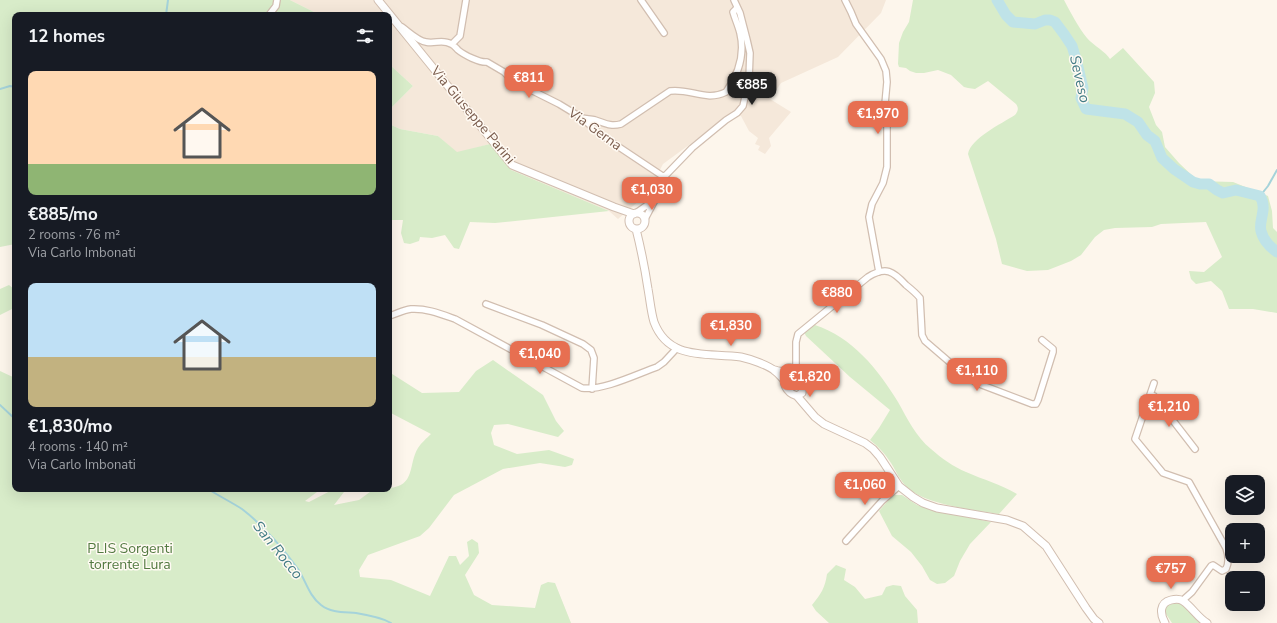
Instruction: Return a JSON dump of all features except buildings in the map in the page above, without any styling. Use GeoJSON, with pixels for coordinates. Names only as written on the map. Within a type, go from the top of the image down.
{"type":"FeatureCollection","features":[{"type":"Feature","properties":{"kind":"street"},"geometry":{"type":"LineString","coordinates":[[271,12],[278,0]]}},
{"type":"Feature","properties":{"kind":"street","name":"Via Giuseppe Parini"},"geometry":{"type":"LineString","coordinates":[[378,0],[388,12]]}},
{"type":"Feature","properties":{"kind":"street"},"geometry":{"type":"LineString","coordinates":[[452,44],[460,36],[466,0]]}},
{"type":"Feature","properties":{"kind":"street"},"geometry":{"type":"LineString","coordinates":[[641,0],[664,33]]}},
{"type":"Feature","properties":{"kind":"street"},"geometry":{"type":"LineString","coordinates":[[636,229],[640,228],[645,222],[664,177],[692,148],[726,120],[737,113],[743,106],[749,79],[750,54],[734,0]]}},
{"type":"Feature","properties":{"kind":"street"},"geometry":{"type":"LineString","coordinates":[[845,0],[852,12],[856,24],[881,59],[886,71],[887,82],[885,104],[887,125],[887,167],[883,183],[872,204],[869,217],[879,272]]}},
{"type":"Feature","properties":{"kind":"street"},"geometry":{"type":"LineString","coordinates":[[582,118],[597,121],[606,125],[617,126],[670,92],[678,91],[709,96],[726,92],[732,84],[741,57],[742,44],[733,12],[737,8]]}},
{"type":"Feature","properties":{"kind":"street","name":"Via Giuseppe Parini"},"geometry":{"type":"LineString","coordinates":[[392,17],[512,165],[614,208],[635,214]]}},
{"type":"Feature","properties":{"kind":"street","name":"Via Gerna"},"geometry":{"type":"LineString","coordinates":[[399,25],[422,41],[428,43],[438,41],[447,42],[452,44],[458,50],[479,61],[487,62],[523,86],[559,104],[582,118],[601,134],[664,177]]}},
{"type":"Feature","properties":{"kind":"street"},"geometry":{"type":"LineString","coordinates":[[655,200],[630,217],[630,223],[631,226],[636,229],[654,322],[668,343],[683,351],[694,354],[742,357],[775,370],[784,380],[785,387],[789,392],[797,396],[815,417],[824,424],[865,443],[873,449],[899,486],[923,503],[937,508],[1007,520],[1023,526],[1046,546],[1086,608],[1099,623]]}},
{"type":"Feature","properties":{"kind":"street","name":"Via Giuseppe Parini"},"geometry":{"type":"LineString","coordinates":[[614,208],[630,223]]}},
{"type":"Feature","properties":{"kind":"street"},"geometry":{"type":"LineString","coordinates":[[635,214],[642,214],[645,222],[641,250]]}},
{"type":"Feature","properties":{"kind":"street"},"geometry":{"type":"LineString","coordinates":[[784,380],[796,360],[796,342],[798,334],[868,277],[886,270],[896,274],[920,298],[922,335],[925,341],[968,378],[982,385],[1032,404],[1036,404],[1053,352],[1053,348],[1042,340]]}},
{"type":"Feature","properties":{"kind":"street"},"geometry":{"type":"LineString","coordinates":[[486,304],[548,328],[583,344],[591,350],[594,358],[592,389]]}},
{"type":"Feature","properties":{"kind":"street"},"geometry":{"type":"LineString","coordinates":[[392,315],[411,309],[437,313],[455,320],[582,388],[592,389],[603,387],[657,367],[677,348]]}},
{"type":"Feature","properties":{"kind":"street"},"geometry":{"type":"LineString","coordinates":[[775,370],[790,370],[801,379],[802,389],[808,408]]}},
{"type":"Feature","properties":{"kind":"street"},"geometry":{"type":"LineString","coordinates":[[1154,383],[1135,439],[1163,472],[1189,482],[1228,552],[1228,565],[1226,569],[1222,571],[1213,565],[1211,566],[1192,592],[1182,600]]}},
{"type":"Feature","properties":{"kind":"street"},"geometry":{"type":"LineString","coordinates":[[797,396],[802,393],[802,389]]}},
{"type":"Feature","properties":{"kind":"street"},"geometry":{"type":"LineString","coordinates":[[1150,395],[1154,396],[1195,449]]}},
{"type":"Feature","properties":{"kind":"street"},"geometry":{"type":"LineString","coordinates":[[846,542],[882,501],[899,486]]}},
{"type":"Feature","properties":{"kind":"street"},"geometry":{"type":"LineString","coordinates":[[1165,623],[1161,617],[1163,605],[1169,600],[1175,599],[1182,600],[1207,623]]}},
{"type":"Feature","properties":{"kind":"shaded area"},"geometry":{"type":"Polygon","coordinates":[[[290,0],[886,0],[881,13],[838,57],[781,83],[770,99],[791,112],[769,138],[771,146],[765,154],[758,150],[760,146],[755,144],[758,138],[749,131],[741,116],[734,112],[663,164],[648,193],[618,219],[609,211],[511,170],[490,144],[457,153],[438,136],[400,129],[392,125],[392,107],[413,86],[392,67],[392,12],[314,12],[290,0]]]}},
{"type":"Feature","properties":{"kind":"green space"},"geometry":{"type":"Polygon","coordinates":[[[0,0],[290,0],[314,12],[12,12],[12,245],[0,247],[0,0]]]}},
{"type":"Feature","properties":{"kind":"green space"},"geometry":{"type":"Polygon","coordinates":[[[913,0],[1064,0],[1087,38],[1110,59],[1123,48],[1154,82],[1155,93],[1149,107],[1156,125],[1162,132],[1165,147],[1179,163],[1198,181],[1233,182],[1268,196],[1272,211],[1273,228],[1277,232],[1277,313],[1253,309],[1229,309],[1222,291],[1211,281],[1196,284],[1191,279],[1189,271],[1204,272],[1222,257],[1206,222],[1161,224],[1152,227],[1115,228],[1104,230],[1095,237],[1081,255],[1071,261],[1048,270],[1027,271],[1002,264],[996,239],[968,154],[970,148],[980,137],[1015,115],[1018,107],[988,81],[975,89],[968,88],[964,87],[951,75],[938,70],[916,73],[906,68],[899,67],[899,43],[909,22],[913,0]]]}},
{"type":"Feature","properties":{"kind":"green space"},"geometry":{"type":"Polygon","coordinates":[[[392,67],[413,86],[392,107],[392,67]]]}},
{"type":"Feature","properties":{"kind":"green space"},"geometry":{"type":"Polygon","coordinates":[[[392,125],[400,129],[438,136],[457,152],[490,144],[511,170],[609,211],[495,223],[470,222],[459,249],[454,248],[445,235],[432,238],[420,237],[419,241],[410,244],[404,243],[401,233],[403,220],[392,220],[392,125]]]}},
{"type":"Feature","properties":{"kind":"green space"},"geometry":{"type":"Polygon","coordinates":[[[9,285],[12,288],[12,309],[0,315],[0,289],[9,285]]]}},
{"type":"Feature","properties":{"kind":"green space"},"geometry":{"type":"Polygon","coordinates":[[[815,325],[841,337],[873,366],[898,402],[916,433],[935,452],[961,470],[1017,494],[999,514],[939,503],[916,494],[905,485],[891,463],[879,448],[870,440],[890,410],[850,377],[806,336],[804,332],[815,325]]]}},
{"type":"Feature","properties":{"kind":"green space","name":"PLIS Sorgenti torrente Lura"},"geometry":{"type":"Polygon","coordinates":[[[493,360],[543,395],[556,421],[564,431],[558,437],[508,424],[494,425],[491,433],[494,445],[517,454],[549,450],[574,459],[572,465],[565,467],[540,463],[503,469],[454,495],[429,528],[420,536],[368,555],[359,570],[360,577],[391,580],[430,596],[449,556],[456,556],[460,565],[469,556],[467,542],[472,539],[478,543],[479,553],[465,575],[474,595],[492,605],[535,608],[541,585],[548,582],[555,583],[571,623],[0,623],[0,371],[12,377],[12,492],[317,492],[305,501],[309,502],[328,492],[344,492],[334,505],[359,500],[370,492],[392,492],[392,487],[404,483],[407,479],[418,448],[431,434],[392,414],[392,374],[422,393],[459,392],[476,371],[493,360]]]}},
{"type":"Feature","properties":{"kind":"green space"},"geometry":{"type":"Polygon","coordinates":[[[893,495],[902,495],[917,505],[932,510],[991,522],[970,544],[960,561],[954,576],[945,583],[937,584],[930,580],[922,566],[911,552],[892,536],[879,511],[893,495]]]}},
{"type":"Feature","properties":{"kind":"green space"},"geometry":{"type":"Polygon","coordinates":[[[836,565],[846,569],[844,580],[855,587],[865,599],[882,595],[886,587],[893,585],[901,586],[905,596],[917,610],[918,623],[829,623],[816,611],[812,605],[822,591],[827,574],[836,565]]]}},
{"type":"Feature","properties":{"kind":"green space"},"geometry":{"type":"Polygon","coordinates":[[[1175,603],[1182,604],[1207,623],[1172,623],[1166,614],[1166,606],[1175,603]]]}},
{"type":"Feature","properties":{"kind":"waterway","name":"San Rocco"},"geometry":{"type":"LineString","coordinates":[[166,12],[168,0]]}},
{"type":"Feature","properties":{"kind":"waterway","name":"Seveso"},"geometry":{"type":"LineString","coordinates":[[997,0],[1006,15],[1013,22],[1035,24],[1045,20],[1055,22],[1072,46],[1083,88],[1081,98],[1086,109],[1125,114],[1138,122],[1147,135],[1155,141],[1162,158],[1174,169],[1193,182],[1209,184],[1223,193],[1236,190],[1260,196],[1263,206],[1260,227],[1262,234],[1267,243],[1277,252]]}},
{"type":"Feature","properties":{"kind":"waterway","name":"San Rocco"},"geometry":{"type":"LineString","coordinates":[[0,89],[12,86]]}},
{"type":"Feature","properties":{"kind":"waterway"},"geometry":{"type":"LineString","coordinates":[[1260,196],[1268,186],[1277,170]]}},
{"type":"Feature","properties":{"kind":"waterway","name":"San Rocco"},"geometry":{"type":"LineString","coordinates":[[0,405],[12,416]]}},
{"type":"Feature","properties":{"kind":"waterway","name":"San Rocco"},"geometry":{"type":"LineString","coordinates":[[213,492],[242,509],[265,530],[298,569],[313,597],[325,608],[333,611],[370,615],[391,623]]}}]}
